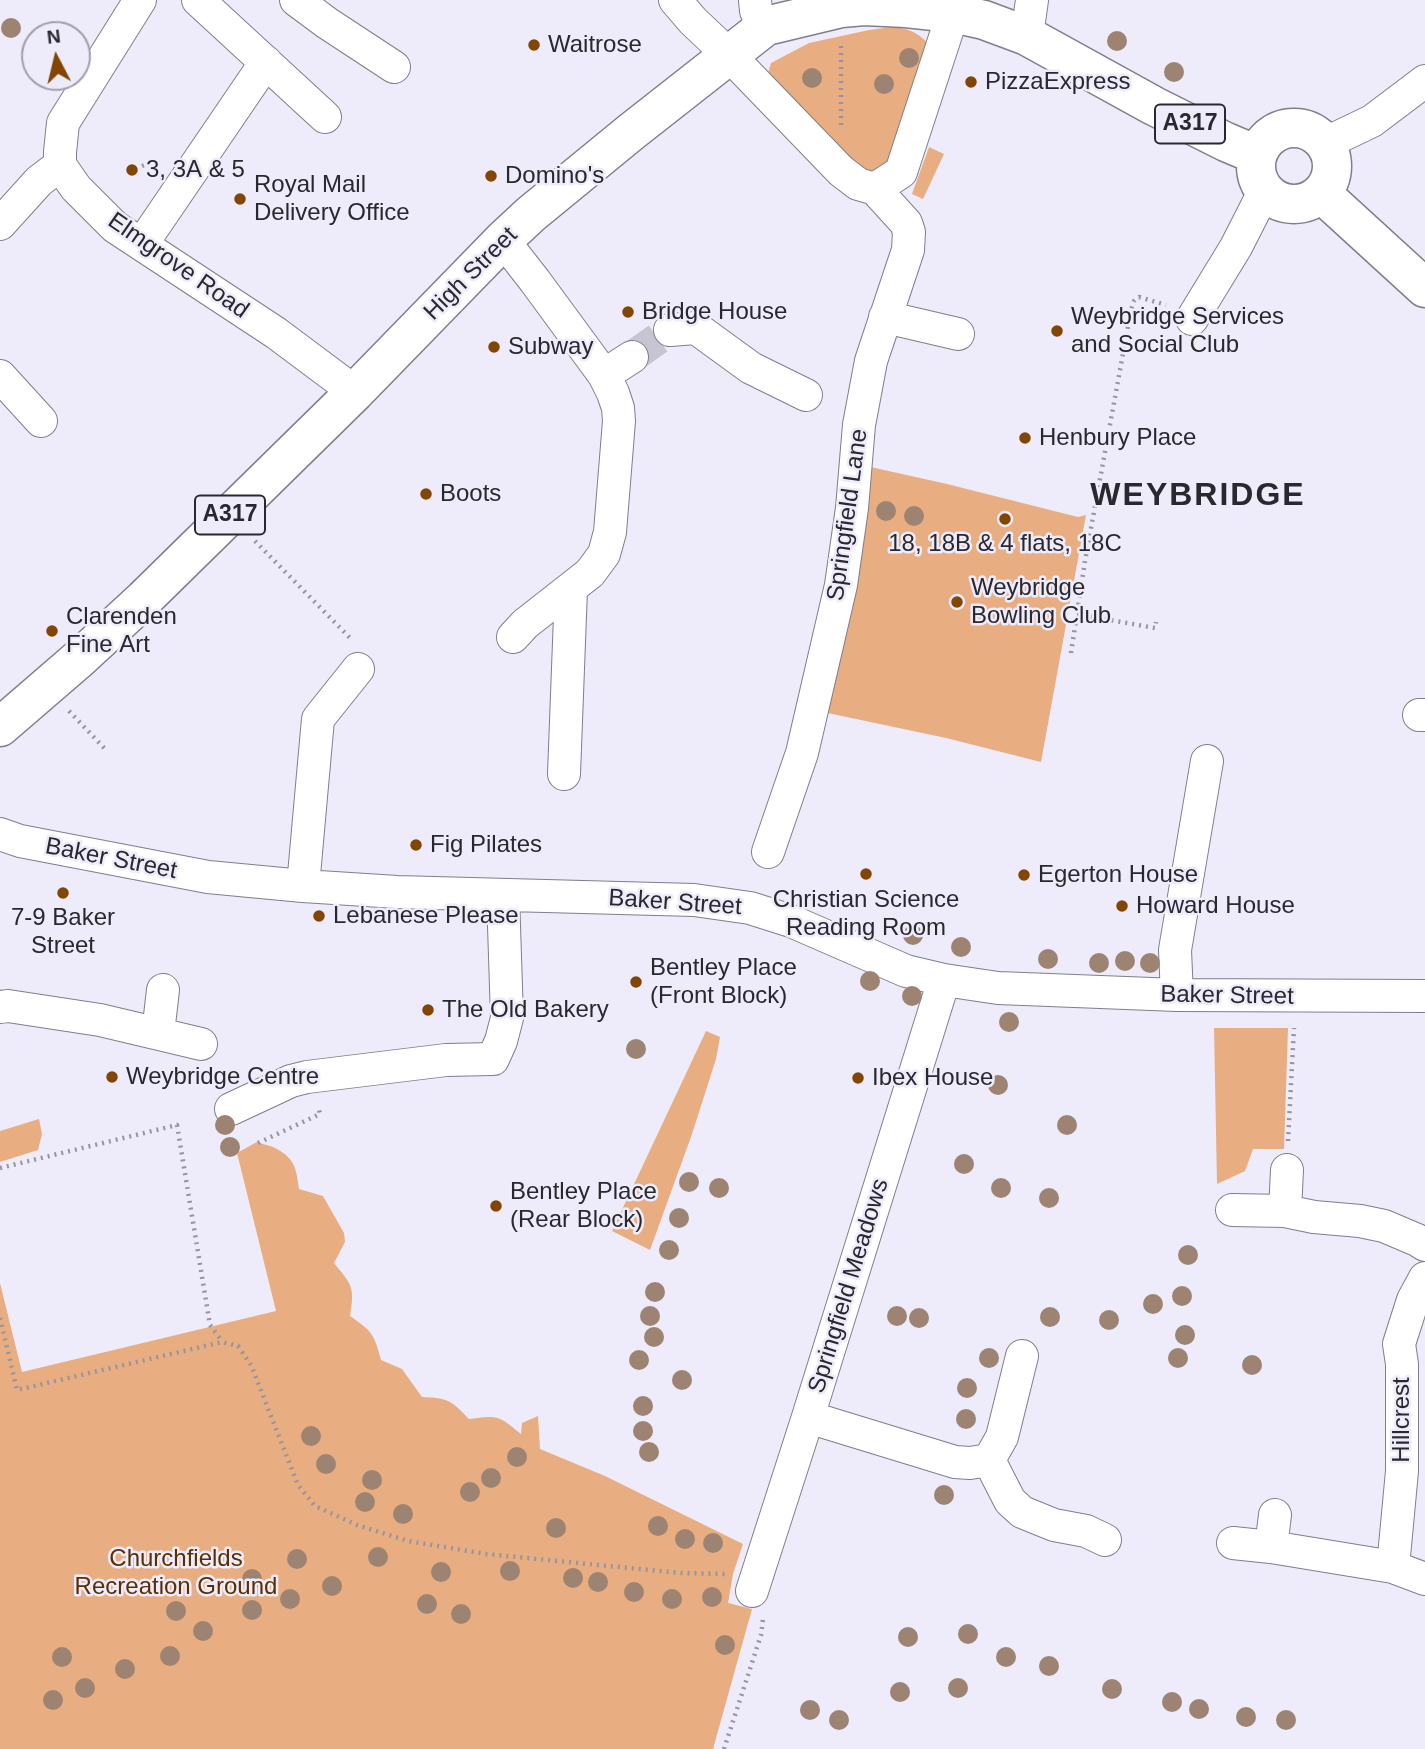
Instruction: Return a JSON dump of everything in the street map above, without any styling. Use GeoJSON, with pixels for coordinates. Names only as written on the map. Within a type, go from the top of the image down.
{"type":"FeatureCollection","features":[{"type":"Feature","properties":{"kind":"main road","name":"High Street"},"geometry":{"type":"LineString","coordinates":[[0,727],[145,599],[355,392],[503,240],[631,132],[729,55],[760,13],[864,6],[953,13],[984,20],[1030,18]]}},
{"type":"Feature","properties":{"kind":"main road","name":"A317"},"geometry":{"type":"LineString","coordinates":[[1030,18],[1154,106],[1226,142],[1261,173],[1275,199],[1286,204],[1299,204],[1311,201],[1321,193]]}},
{"type":"Feature","properties":{"kind":"main road","name":"A317"},"geometry":{"type":"LineString","coordinates":[[1261,173],[1262,144],[1282,129],[1306,129],[1317,134],[1326,143]]}},
{"type":"Feature","properties":{"kind":"main road"},"geometry":{"type":"LineString","coordinates":[[1326,143],[1331,152],[1332,174],[1321,193],[1425,288]]}},
{"type":"Feature","properties":{"kind":"street"},"geometry":{"type":"LineString","coordinates":[[0,224],[39,181],[60,165],[63,123],[140,0]]}},
{"type":"Feature","properties":{"kind":"street"},"geometry":{"type":"LineString","coordinates":[[198,0],[325,117]]}},
{"type":"Feature","properties":{"kind":"street"},"geometry":{"type":"LineString","coordinates":[[296,0],[394,67]]}},
{"type":"Feature","properties":{"kind":"street"},"geometry":{"type":"LineString","coordinates":[[675,0],[841,171],[858,184],[876,189],[901,172],[953,13]]}},
{"type":"Feature","properties":{"kind":"street"},"geometry":{"type":"LineString","coordinates":[[142,244],[266,62]]}},
{"type":"Feature","properties":{"kind":"street"},"geometry":{"type":"LineString","coordinates":[[1326,143],[1372,121],[1425,81]]}},
{"type":"Feature","properties":{"kind":"street","name":"Elmgrove Road"},"geometry":{"type":"LineString","coordinates":[[60,165],[76,188],[115,227],[276,333],[355,392]]}},
{"type":"Feature","properties":{"kind":"street"},"geometry":{"type":"LineString","coordinates":[[1181,312],[1236,247],[1261,173]]}},
{"type":"Feature","properties":{"kind":"street","name":"Springfield Lane"},"geometry":{"type":"LineString","coordinates":[[768,852],[802,753],[841,585],[852,508],[859,425],[871,361],[908,250],[909,232],[906,222],[876,189]]}},
{"type":"Feature","properties":{"kind":"street"},"geometry":{"type":"LineString","coordinates":[[503,240],[604,375],[618,408],[619,421],[610,532],[604,554],[590,573],[525,624],[513,637]]}},
{"type":"Feature","properties":{"kind":"street"},"geometry":{"type":"LineString","coordinates":[[886,317],[958,334]]}},
{"type":"Feature","properties":{"kind":"street"},"geometry":{"type":"LineString","coordinates":[[670,330],[696,328],[751,368],[806,395]]}},
{"type":"Feature","properties":{"kind":"street"},"geometry":{"type":"LineString","coordinates":[[604,375],[632,356]]}},
{"type":"Feature","properties":{"kind":"street"},"geometry":{"type":"LineString","coordinates":[[0,376],[41,421]]}},
{"type":"Feature","properties":{"kind":"street"},"geometry":{"type":"LineString","coordinates":[[564,774],[571,589]]}},
{"type":"Feature","properties":{"kind":"street"},"geometry":{"type":"LineString","coordinates":[[303,886],[318,719],[358,669]]}},
{"type":"Feature","properties":{"kind":"street"},"geometry":{"type":"LineString","coordinates":[[1177,995],[1175,950],[1207,761]]}},
{"type":"Feature","properties":{"kind":"street","name":"Baker Street"},"geometry":{"type":"LineString","coordinates":[[0,834],[20,841],[208,877],[397,892],[694,900],[750,908],[791,920],[906,971],[998,988],[1177,995],[1425,996]]}},
{"type":"Feature","properties":{"kind":"street"},"geometry":{"type":"LineString","coordinates":[[231,1109],[291,1081],[314,1076],[446,1060],[494,1059],[507,1018],[503,895]]}},
{"type":"Feature","properties":{"kind":"street","name":"Springfield Meadows"},"geometry":{"type":"LineString","coordinates":[[755,1583],[944,980]]}},
{"type":"Feature","properties":{"kind":"street"},"geometry":{"type":"LineString","coordinates":[[158,1033],[163,990]]}},
{"type":"Feature","properties":{"kind":"street"},"geometry":{"type":"LineString","coordinates":[[0,1007],[100,1020],[201,1044]]}},
{"type":"Feature","properties":{"kind":"street"},"geometry":{"type":"LineString","coordinates":[[1285,1211],[1287,1170]]}},
{"type":"Feature","properties":{"kind":"street"},"geometry":{"type":"LineString","coordinates":[[1232,1210],[1285,1211],[1314,1217],[1360,1221],[1384,1226],[1425,1245]]}},
{"type":"Feature","properties":{"kind":"street","name":"Hillcrest"},"geometry":{"type":"LineString","coordinates":[[1393,1567],[1402,1471],[1402,1364],[1399,1345],[1413,1300],[1425,1278]]}},
{"type":"Feature","properties":{"kind":"street"},"geometry":{"type":"LineString","coordinates":[[989,1460],[1002,1437],[1022,1356]]}},
{"type":"Feature","properties":{"kind":"street"},"geometry":{"type":"LineString","coordinates":[[808,1417],[955,1462],[989,1460]]}},
{"type":"Feature","properties":{"kind":"street"},"geometry":{"type":"LineString","coordinates":[[989,1460],[1010,1501],[1022,1512],[1054,1525],[1086,1531],[1105,1540]]}},
{"type":"Feature","properties":{"kind":"street"},"geometry":{"type":"LineString","coordinates":[[1271,1547],[1275,1515]]}},
{"type":"Feature","properties":{"kind":"street"},"geometry":{"type":"LineString","coordinates":[[1233,1543],[1393,1567],[1425,1579]]}},
{"type":"Feature","properties":{"kind":"path"},"geometry":{"type":"LineString","coordinates":[[841,8],[841,171]]}},
{"type":"Feature","properties":{"kind":"path"},"geometry":{"type":"LineString","coordinates":[[1071,653],[1131,310],[1134,301],[1139,297],[1181,312]]}},
{"type":"Feature","properties":{"kind":"path"},"geometry":{"type":"LineString","coordinates":[[267,554],[358,646],[358,669]]}},
{"type":"Feature","properties":{"kind":"path"},"geometry":{"type":"LineString","coordinates":[[1077,614],[1155,628],[1156,622]]}},
{"type":"Feature","properties":{"kind":"path"},"geometry":{"type":"LineString","coordinates":[[48,686],[107,751]]}},
{"type":"Feature","properties":{"kind":"path"},"geometry":{"type":"LineString","coordinates":[[1287,1170],[1294,1025]]}},
{"type":"Feature","properties":{"kind":"path"},"geometry":{"type":"LineString","coordinates":[[258,1143],[320,1114],[314,1076]]}},
{"type":"Feature","properties":{"kind":"path"},"geometry":{"type":"LineString","coordinates":[[0,1168],[177,1125],[210,1325],[222,1342]]}},
{"type":"Feature","properties":{"kind":"path"},"geometry":{"type":"LineString","coordinates":[[0,1318],[17,1390],[222,1342],[238,1346],[251,1365],[298,1485],[315,1506],[356,1525],[408,1541],[486,1553],[755,1583],[766,1598],[761,1635],[724,1749]]}},
{"type":"Feature","properties":{"kind":"green space"},"geometry":{"type":"Polygon","coordinates":[[[892,27],[915,33],[933,49],[884,169],[865,174],[771,80],[768,73],[771,63],[809,43],[892,27]]]}},
{"type":"Feature","properties":{"kind":"green space"},"geometry":{"type":"Polygon","coordinates":[[[929,147],[944,154],[923,199],[912,194],[929,147]]]}},
{"type":"Feature","properties":{"kind":"green space","name":"Weybridge Bowling Club"},"geometry":{"type":"Polygon","coordinates":[[[866,466],[1078,517],[1086,515],[1041,762],[946,738],[823,712],[866,466]]]}},
{"type":"Feature","properties":{"kind":"green space"},"geometry":{"type":"Polygon","coordinates":[[[1214,1028],[1288,1028],[1284,1149],[1253,1149],[1245,1171],[1217,1184],[1214,1028]]]}},
{"type":"Feature","properties":{"kind":"green space"},"geometry":{"type":"Polygon","coordinates":[[[706,1031],[720,1037],[716,1059],[650,1250],[612,1231],[706,1031]]]}},
{"type":"Feature","properties":{"kind":"green space"},"geometry":{"type":"Polygon","coordinates":[[[39,1119],[42,1134],[38,1150],[0,1162],[0,1131],[39,1119]]]}},
{"type":"Feature","properties":{"kind":"green space","name":"Churchfields Recreation Ground"},"geometry":{"type":"Polygon","coordinates":[[[257,1142],[273,1147],[290,1159],[299,1189],[323,1196],[344,1233],[345,1242],[334,1263],[351,1287],[350,1316],[372,1334],[381,1360],[402,1369],[422,1397],[448,1401],[469,1419],[497,1418],[521,1434],[522,1423],[538,1416],[540,1449],[605,1476],[743,1544],[733,1574],[728,1603],[752,1609],[713,1749],[0,1749],[0,1283],[22,1372],[276,1311],[237,1153],[257,1142]]]}},
{"type":"Feature","properties":{"kind":"tunnel"},"geometry":{"type":"LineString","coordinates":[[632,357],[670,330]]}},
{"type":"Feature","properties":{"kind":"place","name":"Waitrose"},"geometry":{"type":"Point","coordinates":[534,45]}},
{"type":"Feature","properties":{"kind":"place","name":"PizzaExpress"},"geometry":{"type":"Point","coordinates":[971,82]}},
{"type":"Feature","properties":{"kind":"place","name":"3, 3A & 5"},"geometry":{"type":"Point","coordinates":[132,170]}},
{"type":"Feature","properties":{"kind":"place","name":"Domino's"},"geometry":{"type":"Point","coordinates":[491,176]}},
{"type":"Feature","properties":{"kind":"place","name":"Royal Mail Delivery Office"},"geometry":{"type":"Point","coordinates":[240,199]}},
{"type":"Feature","properties":{"kind":"place","name":"Bridge House"},"geometry":{"type":"Point","coordinates":[628,312]}},
{"type":"Feature","properties":{"kind":"place","name":"Weybridge Services and Social Club"},"geometry":{"type":"Point","coordinates":[1057,331]}},
{"type":"Feature","properties":{"kind":"place","name":"Subway"},"geometry":{"type":"Point","coordinates":[494,347]}},
{"type":"Feature","properties":{"kind":"place","name":"Henbury Place"},"geometry":{"type":"Point","coordinates":[1025,438]}},
{"type":"Feature","properties":{"kind":"place","name":"Boots"},"geometry":{"type":"Point","coordinates":[426,494]}},
{"type":"Feature","properties":{"kind":"place","name":"18, 18B & 4 flats, 18C"},"geometry":{"type":"Point","coordinates":[1005,519]}},
{"type":"Feature","properties":{"kind":"place","name":"Weybridge Bowling Club"},"geometry":{"type":"Point","coordinates":[957,602]}},
{"type":"Feature","properties":{"kind":"place","name":"Clarenden Fine Art"},"geometry":{"type":"Point","coordinates":[52,631]}},
{"type":"Feature","properties":{"kind":"place","name":"Fig Pilates"},"geometry":{"type":"Point","coordinates":[416,845]}},
{"type":"Feature","properties":{"kind":"place","name":"Christian Science Reading Room"},"geometry":{"type":"Point","coordinates":[866,874]}},
{"type":"Feature","properties":{"kind":"place","name":"Egerton House"},"geometry":{"type":"Point","coordinates":[1024,875]}},
{"type":"Feature","properties":{"kind":"place","name":"7-9 Baker Street"},"geometry":{"type":"Point","coordinates":[63,893]}},
{"type":"Feature","properties":{"kind":"place","name":"Howard House"},"geometry":{"type":"Point","coordinates":[1122,906]}},
{"type":"Feature","properties":{"kind":"place","name":"Lebanese Please"},"geometry":{"type":"Point","coordinates":[319,916]}},
{"type":"Feature","properties":{"kind":"place","name":"Bentley Place (Front Block)"},"geometry":{"type":"Point","coordinates":[636,982]}},
{"type":"Feature","properties":{"kind":"place","name":"The Old Bakery"},"geometry":{"type":"Point","coordinates":[428,1010]}},
{"type":"Feature","properties":{"kind":"place","name":"Weybridge Centre"},"geometry":{"type":"Point","coordinates":[112,1077]}},
{"type":"Feature","properties":{"kind":"place","name":"Ibex House"},"geometry":{"type":"Point","coordinates":[858,1078]}},
{"type":"Feature","properties":{"kind":"place","name":"Bentley Place (Rear Block)"},"geometry":{"type":"Point","coordinates":[496,1206]}},
{"type":"Feature","properties":{"kind":"district","name":"WEYBRIDGE"},"geometry":{"type":"Point","coordinates":[1198,496]}}]}
